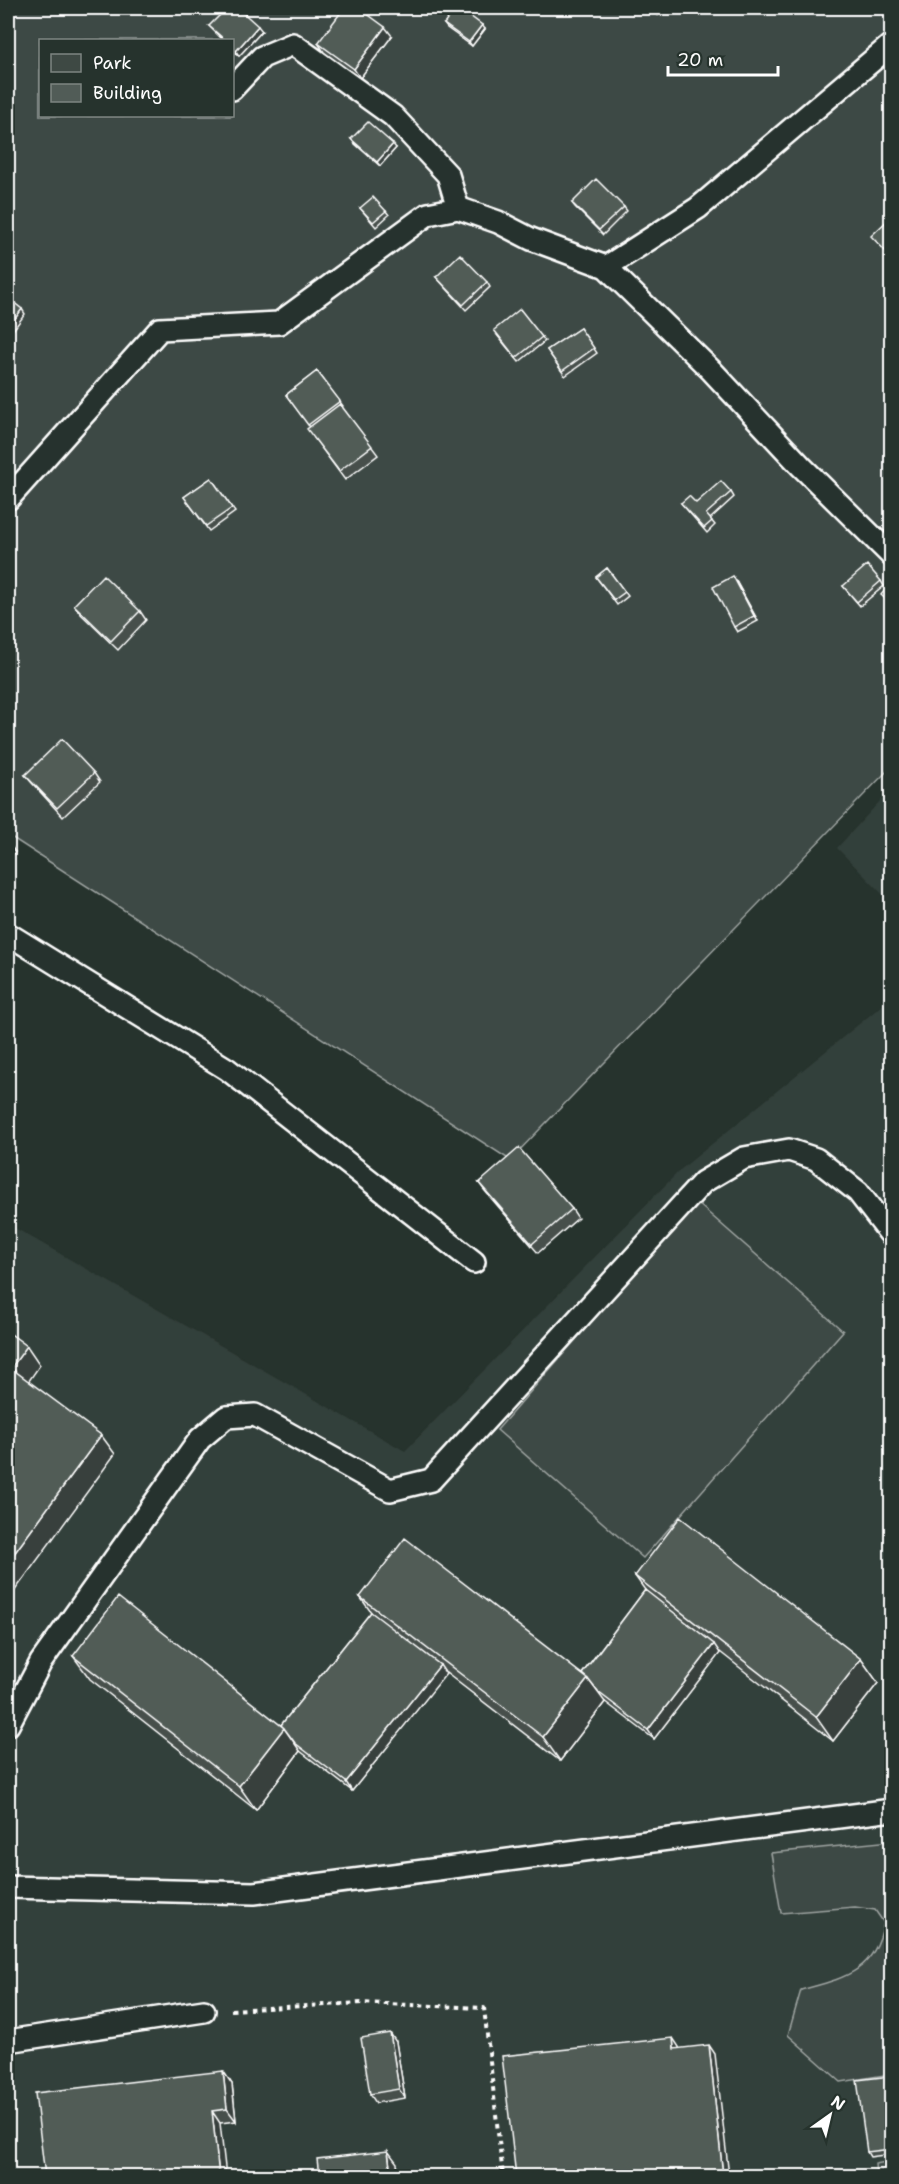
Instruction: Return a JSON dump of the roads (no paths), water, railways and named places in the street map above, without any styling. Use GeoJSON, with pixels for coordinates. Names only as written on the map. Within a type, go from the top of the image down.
{"type":"FeatureCollection","features":[{"type":"Feature","properties":{"kind":"lane"},"geometry":{"type":"LineString","coordinates":[[234,87],[262,57],[293,44],[393,116],[448,175],[458,208]]}},
{"type":"Feature","properties":{"kind":"lane"},"geometry":{"type":"LineString","coordinates":[[606,267],[698,208],[891,44]]}},
{"type":"Feature","properties":{"kind":"lane"},"geometry":{"type":"LineString","coordinates":[[8,499],[160,329],[279,323],[428,214],[458,208],[498,222],[531,239],[606,267],[712,371],[801,466],[891,556]]}},
{"type":"Feature","properties":{"kind":"lane"},"geometry":{"type":"LineString","coordinates":[[8,934],[227,1070],[474,1262]]}},
{"type":"Feature","properties":{"kind":"lane"},"geometry":{"type":"LineString","coordinates":[[8,1725],[41,1662],[201,1439],[226,1417],[255,1415],[390,1490],[431,1480],[703,1182],[744,1158],[789,1150],[816,1159],[858,1192],[891,1236]]}},
{"type":"Feature","properties":{"kind":"lane"},"geometry":{"type":"LineString","coordinates":[[8,1887],[254,1893],[891,1810]]}},
{"type":"Feature","properties":{"kind":"lane"},"geometry":{"type":"LineString","coordinates":[[8,2041],[204,2011]]}}]}
